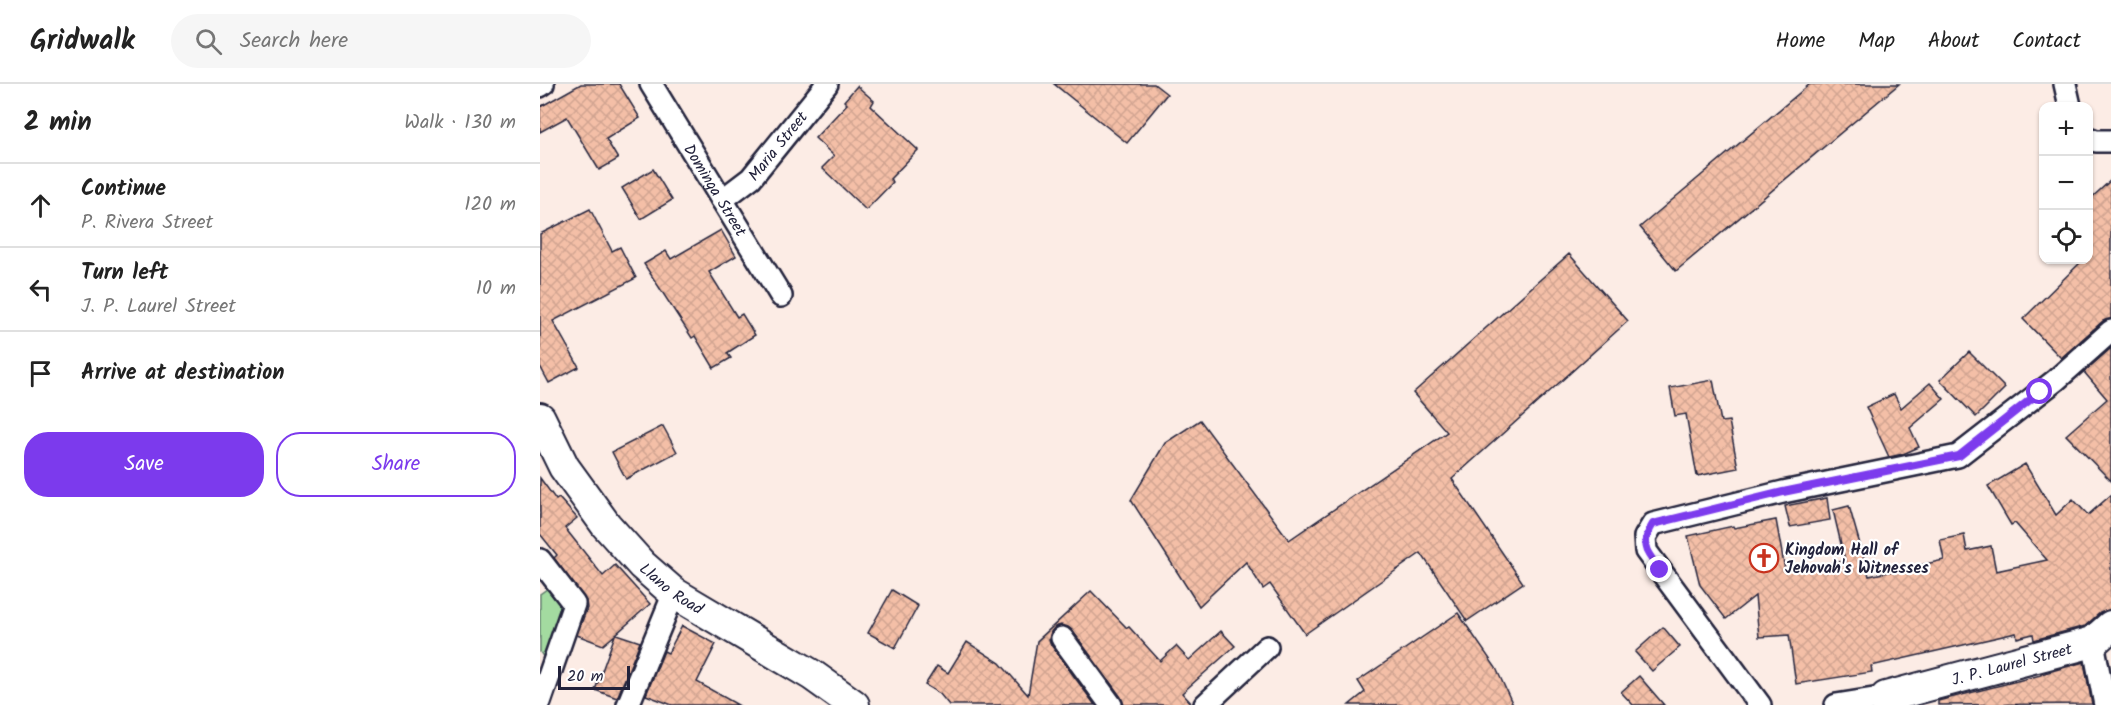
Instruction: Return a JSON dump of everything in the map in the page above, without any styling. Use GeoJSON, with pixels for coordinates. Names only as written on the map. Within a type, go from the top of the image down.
{"type":"FeatureCollection","features":[{"type":"Feature","properties":{"kind":"main road","name":"Llano Road"},"geometry":{"type":"LineString","coordinates":[[540,418],[564,467],[606,525],[642,565],[674,593],[812,675],[854,705]]}},
{"type":"Feature","properties":{"kind":"main road","name":"J. P. Laurel Street"},"geometry":{"type":"LineString","coordinates":[[1887,701],[2102,634]]}},
{"type":"Feature","properties":{"kind":"street","name":"Dominga Street"},"geometry":{"type":"LineString","coordinates":[[651,84],[781,296]]}},
{"type":"Feature","properties":{"kind":"street","name":"Maria Street"},"geometry":{"type":"LineString","coordinates":[[722,200],[751,178],[827,84]]}},
{"type":"Feature","properties":{"kind":"street"},"geometry":{"type":"LineString","coordinates":[[2066,84],[2069,102]]}},
{"type":"Feature","properties":{"kind":"street"},"geometry":{"type":"LineString","coordinates":[[1760,705],[1646,551],[1645,537],[1653,524],[1783,492],[1959,456],[2056,380],[2111,332]]}},
{"type":"Feature","properties":{"kind":"street"},"geometry":{"type":"LineString","coordinates":[[540,560],[574,604],[540,702]]}},
{"type":"Feature","properties":{"kind":"street"},"geometry":{"type":"LineString","coordinates":[[628,705],[674,593]]}},
{"type":"Feature","properties":{"kind":"street"},"geometry":{"type":"LineString","coordinates":[[2102,634],[2105,705]]}},
{"type":"Feature","properties":{"kind":"street"},"geometry":{"type":"LineString","coordinates":[[1062,638],[1111,705]]}},
{"type":"Feature","properties":{"kind":"street"},"geometry":{"type":"LineString","coordinates":[[1205,705],[1267,647]]}},
{"type":"Feature","properties":{"kind":"street","name":"J. P. Laurel Street"},"geometry":{"type":"LineString","coordinates":[[1836,705],[1887,701]]}},
{"type":"Feature","properties":{"kind":"green space"},"geometry":{"type":"Polygon","coordinates":[[[547,589],[568,614],[546,661],[540,652],[540,594],[547,589]]]}},
{"type":"Feature","properties":{"kind":"building"},"geometry":{"type":"Polygon","coordinates":[[[581,84],[619,84],[640,118],[606,139],[618,159],[599,170],[567,117],[540,132],[540,107],[581,84]]]}},
{"type":"Feature","properties":{"kind":"building"},"geometry":{"type":"Polygon","coordinates":[[[1054,84],[1154,84],[1167,94],[1127,143],[1054,84]]]}},
{"type":"Feature","properties":{"kind":"building"},"geometry":{"type":"Polygon","coordinates":[[[1810,84],[1899,84],[1676,271],[1640,227],[1810,84]]]}},
{"type":"Feature","properties":{"kind":"building"},"geometry":{"type":"Polygon","coordinates":[[[857,86],[874,101],[871,106],[918,150],[890,179],[893,182],[866,210],[822,168],[834,156],[815,138],[847,104],[844,101],[857,86]]]}},
{"type":"Feature","properties":{"kind":"building"},"geometry":{"type":"Polygon","coordinates":[[[653,169],[672,200],[641,219],[622,188],[653,169]]]}},
{"type":"Feature","properties":{"kind":"building"},"geometry":{"type":"Polygon","coordinates":[[[2111,180],[2111,319],[2103,321],[2061,358],[2023,319],[2079,264],[2093,264],[2093,196],[2111,180]]]}},
{"type":"Feature","properties":{"kind":"building"},"geometry":{"type":"Polygon","coordinates":[[[590,209],[612,251],[620,247],[636,278],[553,321],[579,367],[549,383],[540,366],[540,234],[590,209]]]}},
{"type":"Feature","properties":{"kind":"building"},"geometry":{"type":"Polygon","coordinates":[[[721,230],[736,256],[709,272],[737,317],[742,314],[755,335],[727,353],[731,358],[714,368],[695,336],[692,338],[644,264],[666,251],[671,259],[721,230]]]}},
{"type":"Feature","properties":{"kind":"building"},"geometry":{"type":"Polygon","coordinates":[[[1569,254],[1628,321],[1452,479],[1523,583],[1467,621],[1421,553],[1305,634],[1270,584],[1263,589],[1246,562],[1199,606],[1131,500],[1165,443],[1200,420],[1289,540],[1447,432],[1413,393],[1569,254]]]}},
{"type":"Feature","properties":{"kind":"building"},"geometry":{"type":"Polygon","coordinates":[[[2111,348],[2111,481],[2066,435],[2107,399],[2084,372],[2111,348]]]}},
{"type":"Feature","properties":{"kind":"building"},"geometry":{"type":"Polygon","coordinates":[[[1969,352],[2005,388],[1976,417],[1940,380],[1969,352]]]}},
{"type":"Feature","properties":{"kind":"building"},"geometry":{"type":"Polygon","coordinates":[[[1713,380],[1721,422],[1729,421],[1738,468],[1697,476],[1686,414],[1675,416],[1670,388],[1713,380]]]}},
{"type":"Feature","properties":{"kind":"building"},"geometry":{"type":"Polygon","coordinates":[[[1930,383],[1944,399],[1910,428],[1919,447],[1889,457],[1866,407],[1894,394],[1901,408],[1930,383]]]}},
{"type":"Feature","properties":{"kind":"building"},"geometry":{"type":"Polygon","coordinates":[[[663,426],[677,452],[626,479],[612,452],[663,426]]]}},
{"type":"Feature","properties":{"kind":"building"},"geometry":{"type":"Polygon","coordinates":[[[2025,464],[2056,515],[2073,499],[2088,515],[2111,495],[2111,609],[2100,613],[2085,626],[2034,640],[2033,634],[2017,638],[2016,633],[1871,666],[1872,672],[1796,684],[1789,635],[1759,637],[1755,596],[1726,619],[1700,585],[1688,536],[1776,520],[1785,570],[1845,561],[1833,510],[1849,506],[1869,576],[1944,560],[1940,540],[1964,535],[1967,551],[1991,546],[1996,571],[2047,560],[2015,523],[2011,525],[1988,486],[2025,464]]]}},
{"type":"Feature","properties":{"kind":"building"},"geometry":{"type":"Polygon","coordinates":[[[540,478],[556,500],[559,498],[577,518],[565,528],[603,576],[615,565],[650,604],[616,634],[640,642],[617,698],[595,690],[615,635],[603,645],[577,635],[587,608],[586,601],[554,558],[557,555],[540,534],[540,478]]]}},
{"type":"Feature","properties":{"kind":"building"},"geometry":{"type":"Polygon","coordinates":[[[1827,498],[1830,520],[1790,527],[1785,506],[1827,498]]]}},
{"type":"Feature","properties":{"kind":"building"},"geometry":{"type":"Polygon","coordinates":[[[892,590],[918,606],[895,648],[868,633],[892,590]]]}},
{"type":"Feature","properties":{"kind":"building"},"geometry":{"type":"Polygon","coordinates":[[[1091,591],[1160,661],[1176,646],[1189,660],[1221,631],[1235,646],[1182,693],[1193,705],[1124,705],[1121,697],[1072,630],[1061,625],[1055,627],[1051,632],[1049,639],[1051,645],[1095,705],[949,705],[940,694],[925,685],[937,666],[948,673],[967,642],[1000,663],[1028,695],[1037,641],[1091,591]]]}},
{"type":"Feature","properties":{"kind":"building"},"geometry":{"type":"Polygon","coordinates":[[[1458,613],[1496,668],[1513,705],[1349,705],[1365,692],[1358,681],[1458,613]]]}},
{"type":"Feature","properties":{"kind":"building"},"geometry":{"type":"Polygon","coordinates":[[[682,626],[716,644],[697,682],[738,705],[672,705],[646,695],[664,651],[668,653],[682,626]]]}},
{"type":"Feature","properties":{"kind":"building"},"geometry":{"type":"Polygon","coordinates":[[[1663,627],[1680,647],[1652,671],[1635,652],[1663,627]]]}},
{"type":"Feature","properties":{"kind":"building"},"geometry":{"type":"Polygon","coordinates":[[[2084,662],[2092,704],[1938,705],[1938,701],[2084,662]]]}},
{"type":"Feature","properties":{"kind":"building"},"geometry":{"type":"Polygon","coordinates":[[[1639,676],[1664,705],[1633,705],[1621,692],[1639,676]]]}},
{"type":"Feature","properties":{"kind":"place","name":"Kingdom Hall of Jehovah's Witnesses"},"geometry":{"type":"Point","coordinates":[1764,558]}},
{"type":"Feature","properties":{"kind":"route"},"geometry":{"type":"LineString","coordinates":[[1660,570],[1646,551],[1645,537],[1653,524],[1783,492],[1959,456],[2040,392]]}}]}
